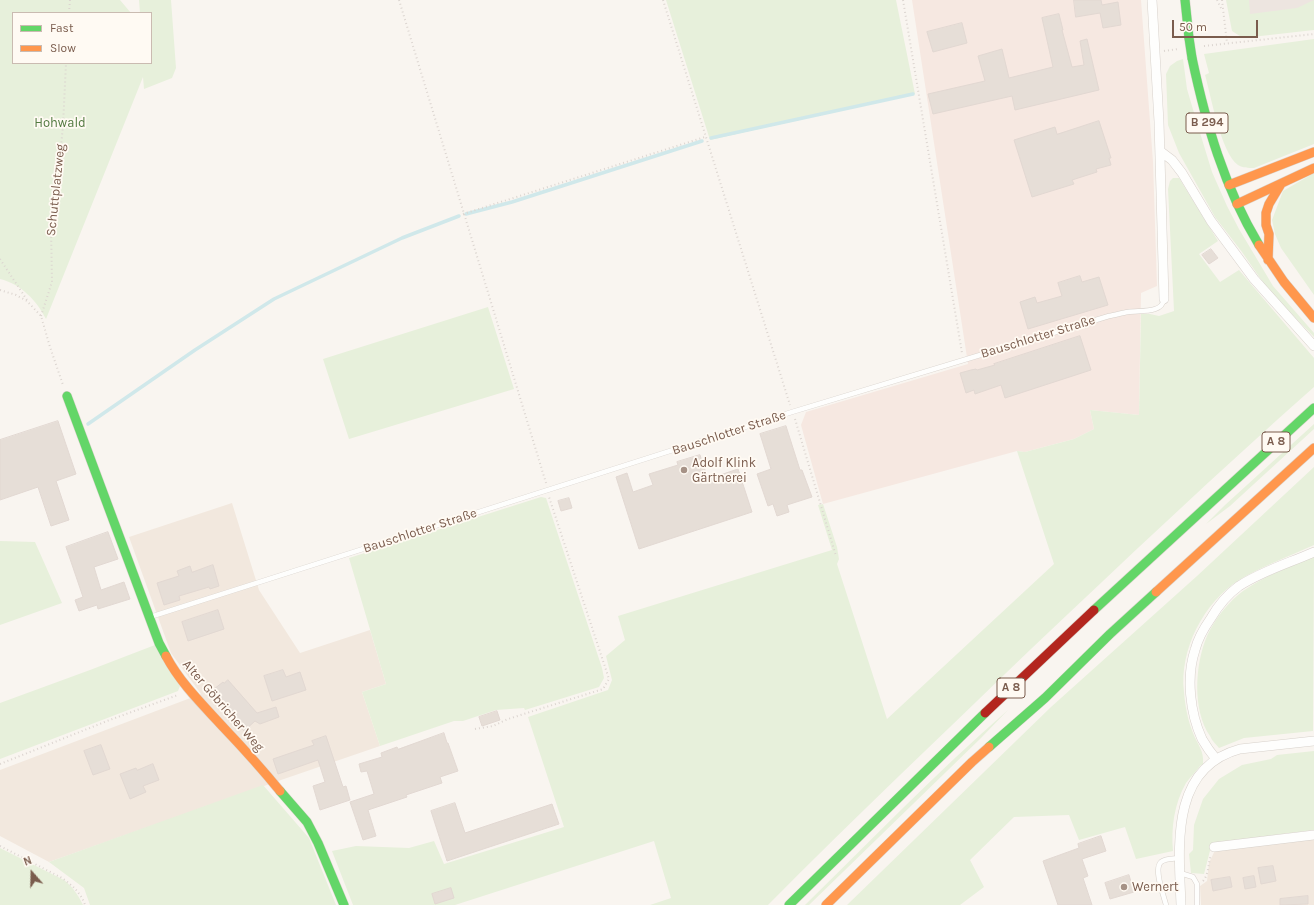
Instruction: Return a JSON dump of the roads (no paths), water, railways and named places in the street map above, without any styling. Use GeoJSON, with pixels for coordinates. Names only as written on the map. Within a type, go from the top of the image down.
{"type":"FeatureCollection","features":[{"type":"Feature","properties":{"kind":"main road","name":"B 294"},"geometry":{"type":"LineString","coordinates":[[1185,0],[1192,58],[1201,102],[1210,135],[1229,185],[1257,242],[1268,260],[1296,298],[1314,318]]}},
{"type":"Feature","properties":{"kind":"main road"},"geometry":{"type":"LineString","coordinates":[[1229,185],[1314,152]]}},
{"type":"Feature","properties":{"kind":"main road"},"geometry":{"type":"LineString","coordinates":[[1238,204],[1314,168]]}},
{"type":"Feature","properties":{"kind":"main road"},"geometry":{"type":"LineString","coordinates":[[1268,260],[1269,234],[1266,225],[1266,213],[1269,204],[1281,184]]}},
{"type":"Feature","properties":{"kind":"main road","name":"Alter Göbricher Weg"},"geometry":{"type":"LineString","coordinates":[[67,396],[165,657],[190,691],[244,749],[307,822],[318,843],[344,905]]}},
{"type":"Feature","properties":{"kind":"main road","name":"A 8"},"geometry":{"type":"LineString","coordinates":[[789,905],[1010,689],[1233,481],[1314,408]]}},
{"type":"Feature","properties":{"kind":"main road","name":"A 8"},"geometry":{"type":"LineString","coordinates":[[826,905],[972,762],[1045,698],[1116,629],[1314,448]]}},
{"type":"Feature","properties":{"kind":"street","name":"Bauschlotter Straße"},"geometry":{"type":"LineString","coordinates":[[1152,0],[1160,151],[1164,298]]}},
{"type":"Feature","properties":{"kind":"street"},"geometry":{"type":"LineString","coordinates":[[1160,151],[1172,160],[1182,173],[1211,221],[1254,279],[1314,346]]}},
{"type":"Feature","properties":{"kind":"street"},"geometry":{"type":"LineString","coordinates":[[1216,759],[1202,740],[1190,694],[1192,659],[1201,634],[1215,612],[1235,589],[1263,574],[1314,552]]}},
{"type":"Feature","properties":{"kind":"street"},"geometry":{"type":"LineString","coordinates":[[1181,905],[1181,823],[1186,799],[1195,782],[1216,759],[1240,749],[1314,741]]}},
{"type":"Feature","properties":{"kind":"street"},"geometry":{"type":"LineString","coordinates":[[1214,847],[1314,835]]}},
{"type":"Feature","properties":{"kind":"lane","name":"Bauschlotter Straße"},"geometry":{"type":"LineString","coordinates":[[150,617],[792,412],[1109,316],[1127,312],[1150,311],[1161,306],[1164,302],[1164,298]]}},
{"type":"Feature","properties":{"kind":"lane"},"geometry":{"type":"LineString","coordinates":[[1166,905],[1158,872],[1158,866],[1165,860],[1180,858]]}},
{"type":"Feature","properties":{"kind":"lane"},"geometry":{"type":"LineString","coordinates":[[1180,873],[1193,877],[1197,884],[1197,905]]}},
{"type":"Feature","properties":{"kind":"waterway"},"geometry":{"type":"LineString","coordinates":[[711,138],[913,94]]}},
{"type":"Feature","properties":{"kind":"waterway"},"geometry":{"type":"LineString","coordinates":[[466,214],[512,202],[702,141]]}},
{"type":"Feature","properties":{"kind":"waterway"},"geometry":{"type":"LineString","coordinates":[[88,424],[195,350],[274,299],[402,238],[459,216]]}},
{"type":"Feature","properties":{"kind":"place","name":"Adolf Klink Gärtnerei"},"geometry":{"type":"Point","coordinates":[684,470]}},
{"type":"Feature","properties":{"kind":"place","name":"Wernert"},"geometry":{"type":"Point","coordinates":[1124,887]}},
{"type":"Feature","properties":{"kind":"park label","name":"Hohwald"},"geometry":{"type":"Point","coordinates":[60,123]}}]}
